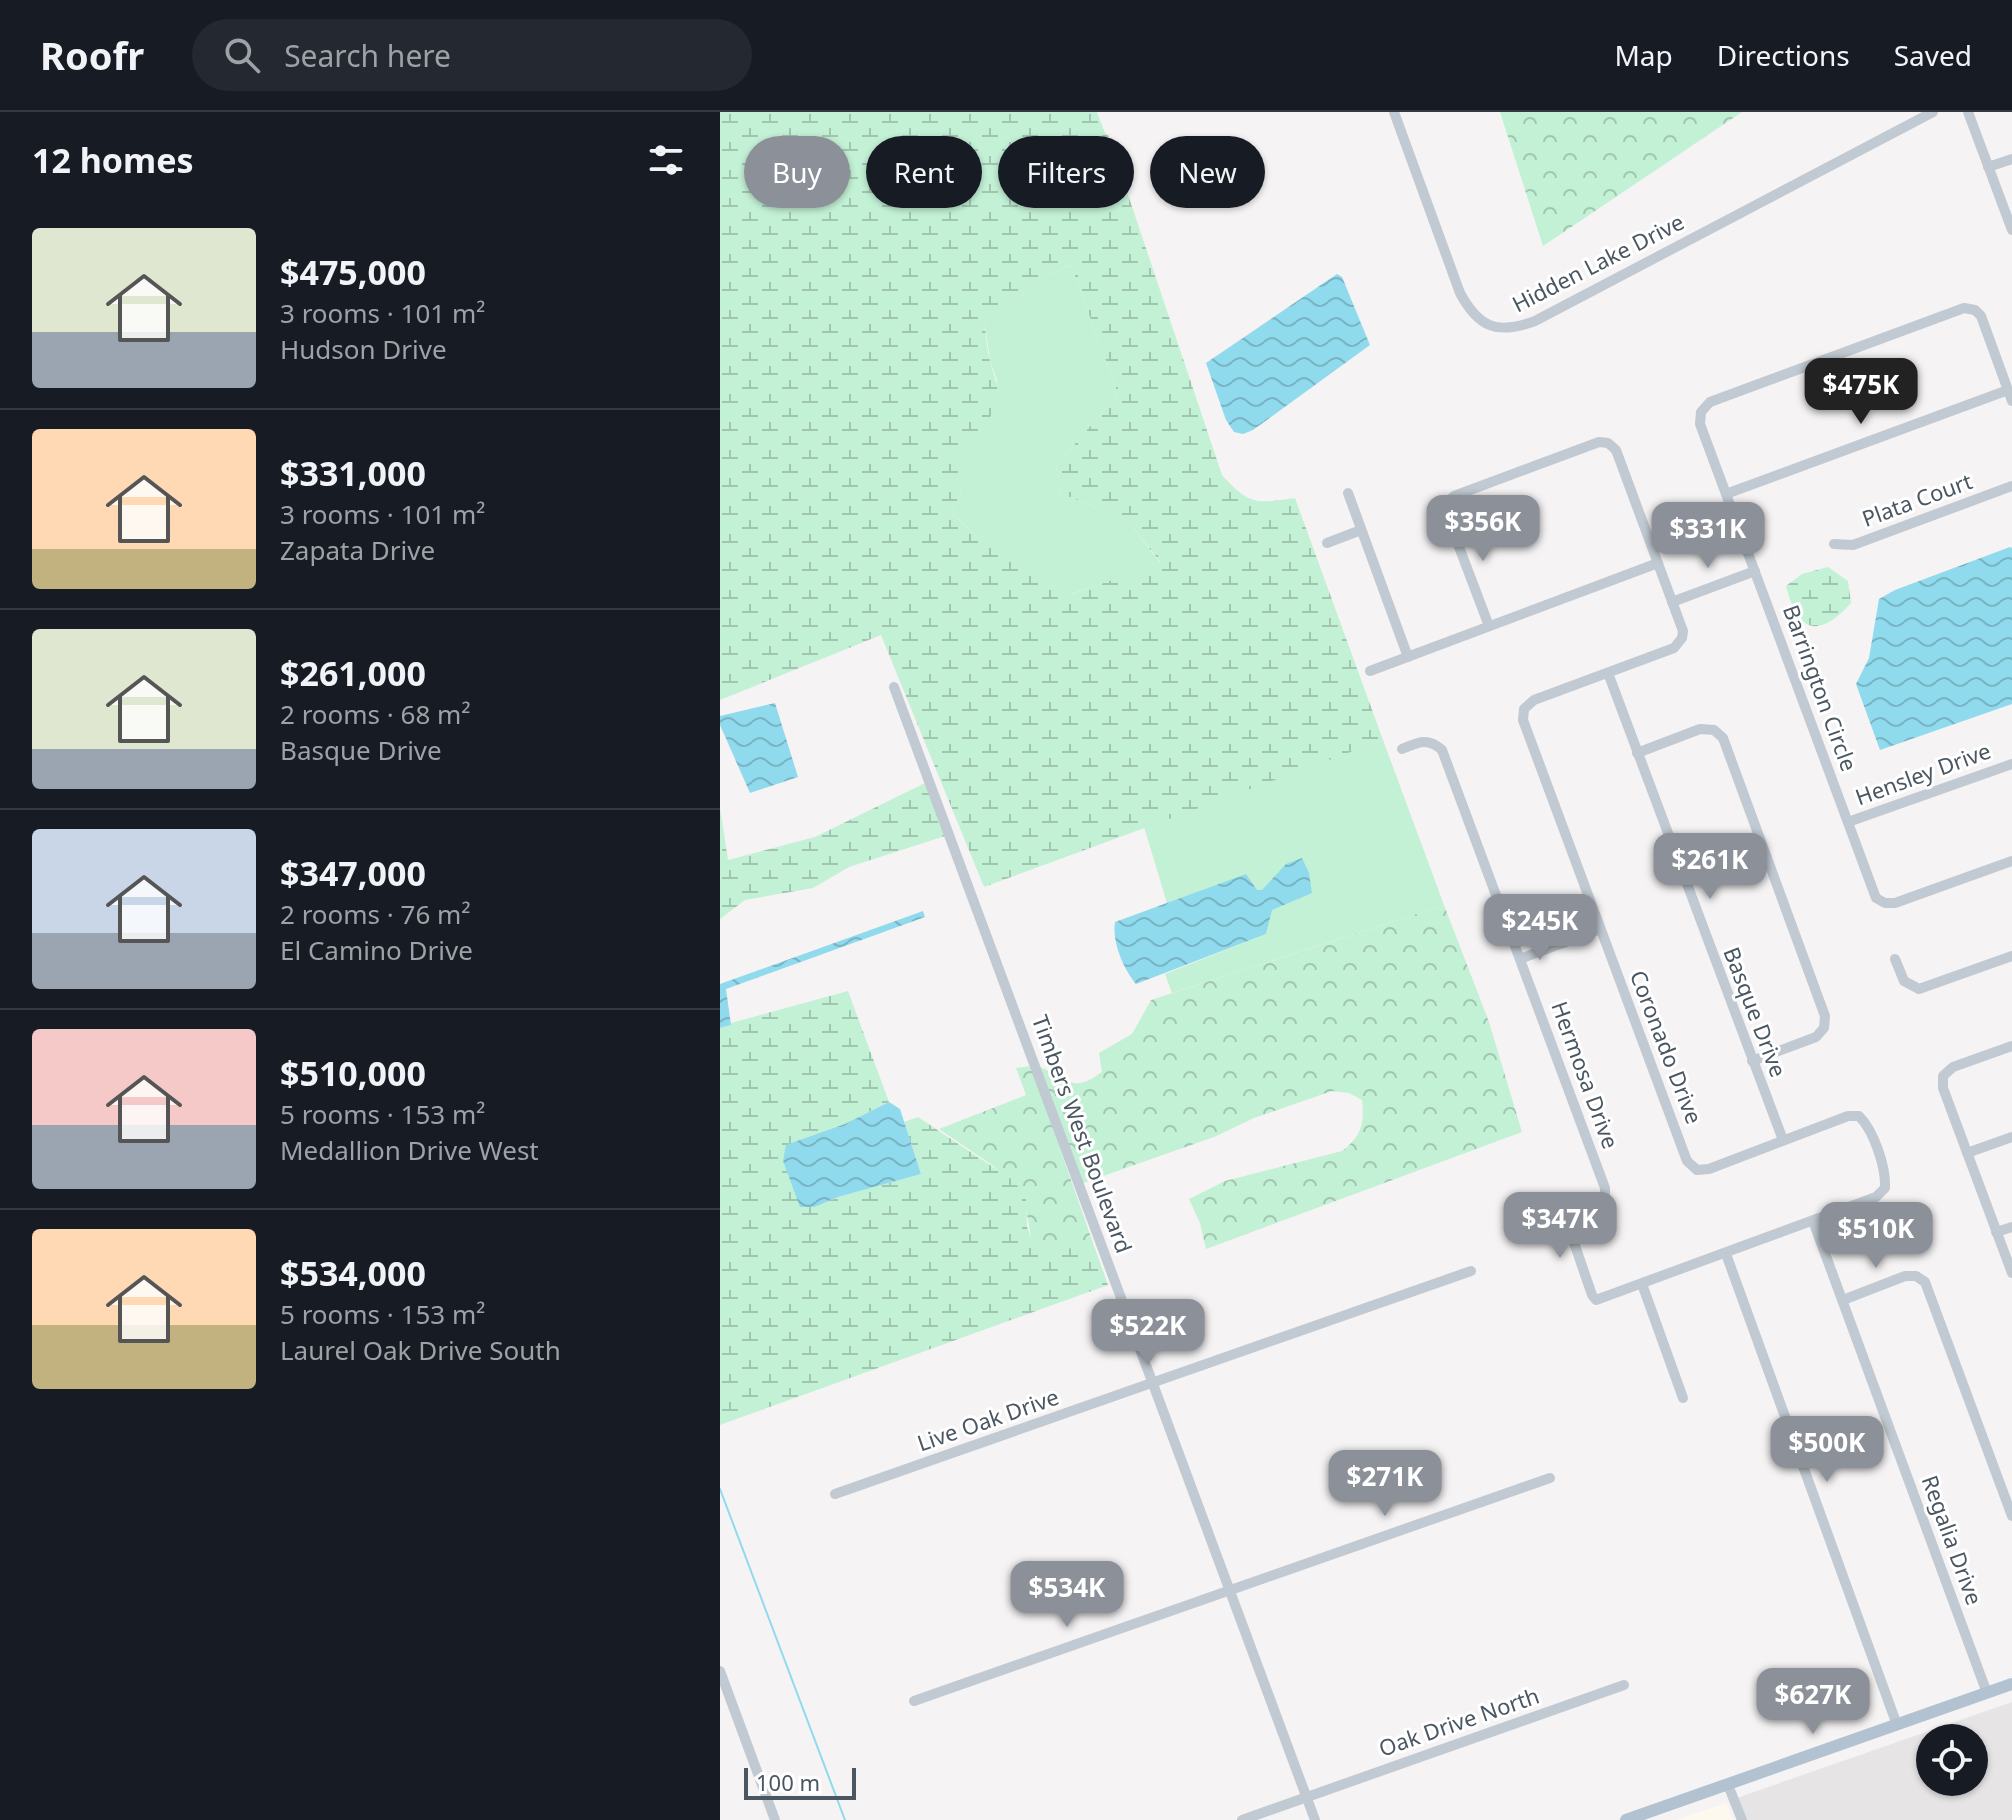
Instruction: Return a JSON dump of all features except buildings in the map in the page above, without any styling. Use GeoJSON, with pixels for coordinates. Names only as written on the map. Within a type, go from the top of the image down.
{"type":"FeatureCollection","features":[{"type":"Feature","properties":{"kind":"main road"},"geometry":{"type":"LineString","coordinates":[[1626,1820],[2012,1684]]}},
{"type":"Feature","properties":{"kind":"street","name":"Hidden Lake Drive"},"geometry":{"type":"LineString","coordinates":[[1394,112],[1468,309],[1479,320],[1495,328],[1514,328],[1535,321],[1933,112]]}},
{"type":"Feature","properties":{"kind":"street"},"geometry":{"type":"LineString","coordinates":[[1968,112],[2012,230]]}},
{"type":"Feature","properties":{"kind":"street"},"geometry":{"type":"LineString","coordinates":[[1988,167],[2012,159]]}},
{"type":"Feature","properties":{"kind":"street","name":"Barrington Circle"},"geometry":{"type":"LineString","coordinates":[[2010,395],[1981,316],[1975,310],[1964,308],[1710,402],[1701,412],[1700,424],[1876,898],[1885,903],[1895,903],[2012,861]]}},
{"type":"Feature","properties":{"kind":"street"},"geometry":{"type":"LineString","coordinates":[[1726,494],[2010,395]]}},
{"type":"Feature","properties":{"kind":"street"},"geometry":{"type":"LineString","coordinates":[[1489,626],[1445,510],[1447,502],[1454,496],[1599,442],[1608,443],[1616,450],[1683,631],[1674,648],[1608,673]]}},
{"type":"Feature","properties":{"kind":"street","name":"Plata Court"},"geometry":{"type":"LineString","coordinates":[[1834,544],[1853,545],[2012,486]]}},
{"type":"Feature","properties":{"kind":"street"},"geometry":{"type":"LineString","coordinates":[[1348,493],[1408,657]]}},
{"type":"Feature","properties":{"kind":"street"},"geometry":{"type":"LineString","coordinates":[[1327,543],[1361,530]]}},
{"type":"Feature","properties":{"kind":"street"},"geometry":{"type":"LineString","coordinates":[[1370,671],[1658,563]]}},
{"type":"Feature","properties":{"kind":"street"},"geometry":{"type":"LineString","coordinates":[[1672,602],[1755,571]]}},
{"type":"Feature","properties":{"kind":"street","name":"Coronado Drive"},"geometry":{"type":"LineString","coordinates":[[1608,673],[1534,700],[1524,709],[1523,720],[1600,929],[1687,1161],[1697,1170],[1709,1169],[1783,1140]]}},
{"type":"Feature","properties":{"kind":"street","name":"Basque Drive"},"geometry":{"type":"LineString","coordinates":[[1608,673],[1783,1140]]}},
{"type":"Feature","properties":{"kind":"street","name":"Timbers West Boulevard"},"geometry":{"type":"LineString","coordinates":[[894,687],[1315,1820]]}},
{"type":"Feature","properties":{"kind":"street"},"geometry":{"type":"LineString","coordinates":[[1637,753],[1700,729],[1714,730],[1723,738],[1825,1016],[1824,1028],[1816,1037],[1752,1061]]}},
{"type":"Feature","properties":{"kind":"street","name":"Hermosa Drive"},"geometry":{"type":"LineString","coordinates":[[1402,749],[1424,740],[1442,750],[1605,1188],[1605,1200],[1600,1208],[1574,1218],[1568,1225],[1592,1295],[1596,1300],[1642,1284]]}},
{"type":"Feature","properties":{"kind":"street","name":"Hensley Drive"},"geometry":{"type":"LineString","coordinates":[[1848,822],[2012,764]]}},
{"type":"Feature","properties":{"kind":"street"},"geometry":{"type":"LineString","coordinates":[[1520,959],[1600,929]]}},
{"type":"Feature","properties":{"kind":"street"},"geometry":{"type":"LineString","coordinates":[[1895,959],[1904,981],[1919,989],[2012,956]]}},
{"type":"Feature","properties":{"kind":"street"},"geometry":{"type":"LineString","coordinates":[[2012,1046],[1953,1067],[1943,1076],[1943,1088],[2012,1273]]}},
{"type":"Feature","properties":{"kind":"street"},"geometry":{"type":"LineString","coordinates":[[1683,1398],[1642,1284],[1876,1197],[1885,1188],[1881,1163],[1866,1123],[1859,1116],[1848,1116],[1783,1140]]}},
{"type":"Feature","properties":{"kind":"street"},"geometry":{"type":"LineString","coordinates":[[1967,1153],[2012,1137]]}},
{"type":"Feature","properties":{"kind":"street","name":"Regalia Drive"},"geometry":{"type":"LineString","coordinates":[[1813,1221],[1987,1693]]}},
{"type":"Feature","properties":{"kind":"street"},"geometry":{"type":"LineString","coordinates":[[1996,1232],[2012,1227]]}},
{"type":"Feature","properties":{"kind":"street"},"geometry":{"type":"LineString","coordinates":[[1726,1254],[1897,1725]]}},
{"type":"Feature","properties":{"kind":"street","name":"Live Oak Drive"},"geometry":{"type":"LineString","coordinates":[[835,1494],[1471,1271]]}},
{"type":"Feature","properties":{"kind":"street"},"geometry":{"type":"LineString","coordinates":[[1843,1300],[1905,1276],[1916,1276],[1925,1282],[2012,1516]]}},
{"type":"Feature","properties":{"kind":"street"},"geometry":{"type":"LineString","coordinates":[[914,1701],[1550,1478]]}},
{"type":"Feature","properties":{"kind":"street"},"geometry":{"type":"LineString","coordinates":[[720,1671],[775,1820]]}},
{"type":"Feature","properties":{"kind":"street","name":"Oak Drive North"},"geometry":{"type":"LineString","coordinates":[[1242,1820],[1624,1685]]}},
{"type":"Feature","properties":{"kind":"street"},"geometry":{"type":"LineString","coordinates":[[1728,1785],[1742,1820]]}},
{"type":"Feature","properties":{"kind":"shaded area"},"geometry":{"type":"Polygon","coordinates":[[[2012,1702],[2012,1820],[1739,1820],[1731,1800],[1916,1735],[1916,1796],[1988,1796],[1988,1724],[1949,1724],[2012,1702]]]}},
{"type":"Feature","properties":{"kind":"shaded area"},"geometry":{"type":"Polygon","coordinates":[[[1726,1803],[1733,1820],[1676,1820],[1726,1803]]]}},
{"type":"Feature","properties":{"kind":"green space"},"geometry":{"type":"Polygon","coordinates":[[[720,112],[1097,112],[1108,136],[998,136],[998,208],[1132,208],[1222,475],[1239,492],[1254,500],[1295,498],[1383,740],[984,887],[881,635],[720,700],[720,112]],[[1071,265],[1030,283],[1018,301],[990,316],[985,324],[997,398],[986,424],[959,462],[961,493],[951,512],[1007,560],[1072,594],[1161,563],[1127,520],[1060,493],[1056,466],[1118,394],[1071,265]]]}},
{"type":"Feature","properties":{"kind":"green space"},"geometry":{"type":"Polygon","coordinates":[[[1500,112],[1742,112],[1543,246],[1500,112]]]}},
{"type":"Feature","properties":{"kind":"green space"},"geometry":{"type":"Polygon","coordinates":[[[1071,265],[1118,394],[1056,466],[1060,493],[1127,520],[1161,564],[1071,594],[1016,568],[984,544],[951,512],[961,493],[956,476],[960,454],[992,413],[997,380],[990,361],[985,324],[990,316],[1018,301],[1030,283],[1071,265]]]}},
{"type":"Feature","properties":{"kind":"green space"},"geometry":{"type":"Polygon","coordinates":[[[1828,567],[1848,581],[1851,603],[1829,622],[1811,626],[1797,614],[1786,586],[1802,574],[1828,567]]]}},
{"type":"Feature","properties":{"kind":"green space"},"geometry":{"type":"Polygon","coordinates":[[[1383,740],[1444,905],[1172,993],[1165,974],[1266,934],[1271,910],[1262,890],[1257,891],[1246,875],[1167,903],[1144,827],[1383,740]]]}},
{"type":"Feature","properties":{"kind":"green space"},"geometry":{"type":"Polygon","coordinates":[[[925,783],[945,836],[849,867],[813,888],[745,900],[720,919],[720,808],[728,860],[815,837],[925,783]]]}},
{"type":"Feature","properties":{"kind":"green space"},"geometry":{"type":"Polygon","coordinates":[[[1444,905],[1489,1022],[1522,1132],[1206,1249],[1200,1223],[1189,1199],[1225,1181],[1342,1151],[1360,1129],[1362,1100],[1349,1093],[1332,1091],[1083,1183],[1040,1067],[1071,1082],[1092,1079],[1102,1072],[1099,1053],[1132,1034],[1151,1000],[1444,905]]]}},
{"type":"Feature","properties":{"kind":"green space"},"geometry":{"type":"Polygon","coordinates":[[[848,991],[889,1102],[845,1124],[815,1207],[838,1197],[921,1174],[904,1122],[918,1117],[1011,1179],[1026,1200],[1027,1227],[1031,1237],[1047,1250],[1093,1243],[1108,1285],[720,1425],[720,1028],[848,991]]]}},
{"type":"Feature","properties":{"kind":"green space"},"geometry":{"type":"Polygon","coordinates":[[[1031,1066],[1093,1243],[1047,1251],[1031,1237],[1023,1192],[992,1165],[939,1129],[1026,1095],[1016,1068],[1031,1066]]]}},
{"type":"Feature","properties":{"kind":"water"},"geometry":{"type":"Polygon","coordinates":[[[1337,274],[1342,277],[1370,345],[1253,430],[1243,434],[1234,432],[1226,420],[1206,363],[1337,274]]]}},
{"type":"Feature","properties":{"kind":"water"},"geometry":{"type":"Polygon","coordinates":[[[2010,547],[2012,704],[1880,750],[1856,684],[1869,658],[1879,599],[1895,590],[2010,547]]]}},
{"type":"Feature","properties":{"kind":"water"},"geometry":{"type":"Polygon","coordinates":[[[775,703],[798,777],[750,793],[720,725],[720,716],[775,703]]]}},
{"type":"Feature","properties":{"kind":"water"},"geometry":{"type":"Polygon","coordinates":[[[1302,858],[1309,873],[1312,893],[1272,910],[1266,934],[1136,984],[1131,978],[1117,946],[1115,922],[1246,874],[1257,890],[1262,890],[1286,864],[1302,858]]]}},
{"type":"Feature","properties":{"kind":"water"},"geometry":{"type":"Polygon","coordinates":[[[923,911],[925,917],[726,989],[731,1025],[720,1028],[720,984],[923,911]]]}},
{"type":"Feature","properties":{"kind":"water"},"geometry":{"type":"Polygon","coordinates":[[[889,1102],[900,1109],[921,1174],[838,1197],[815,1207],[800,1207],[783,1161],[786,1145],[845,1124],[889,1102]]]}},
{"type":"Feature","properties":{"kind":"waterway"},"geometry":{"type":"LineString","coordinates":[[720,1489],[845,1820]]}}]}
